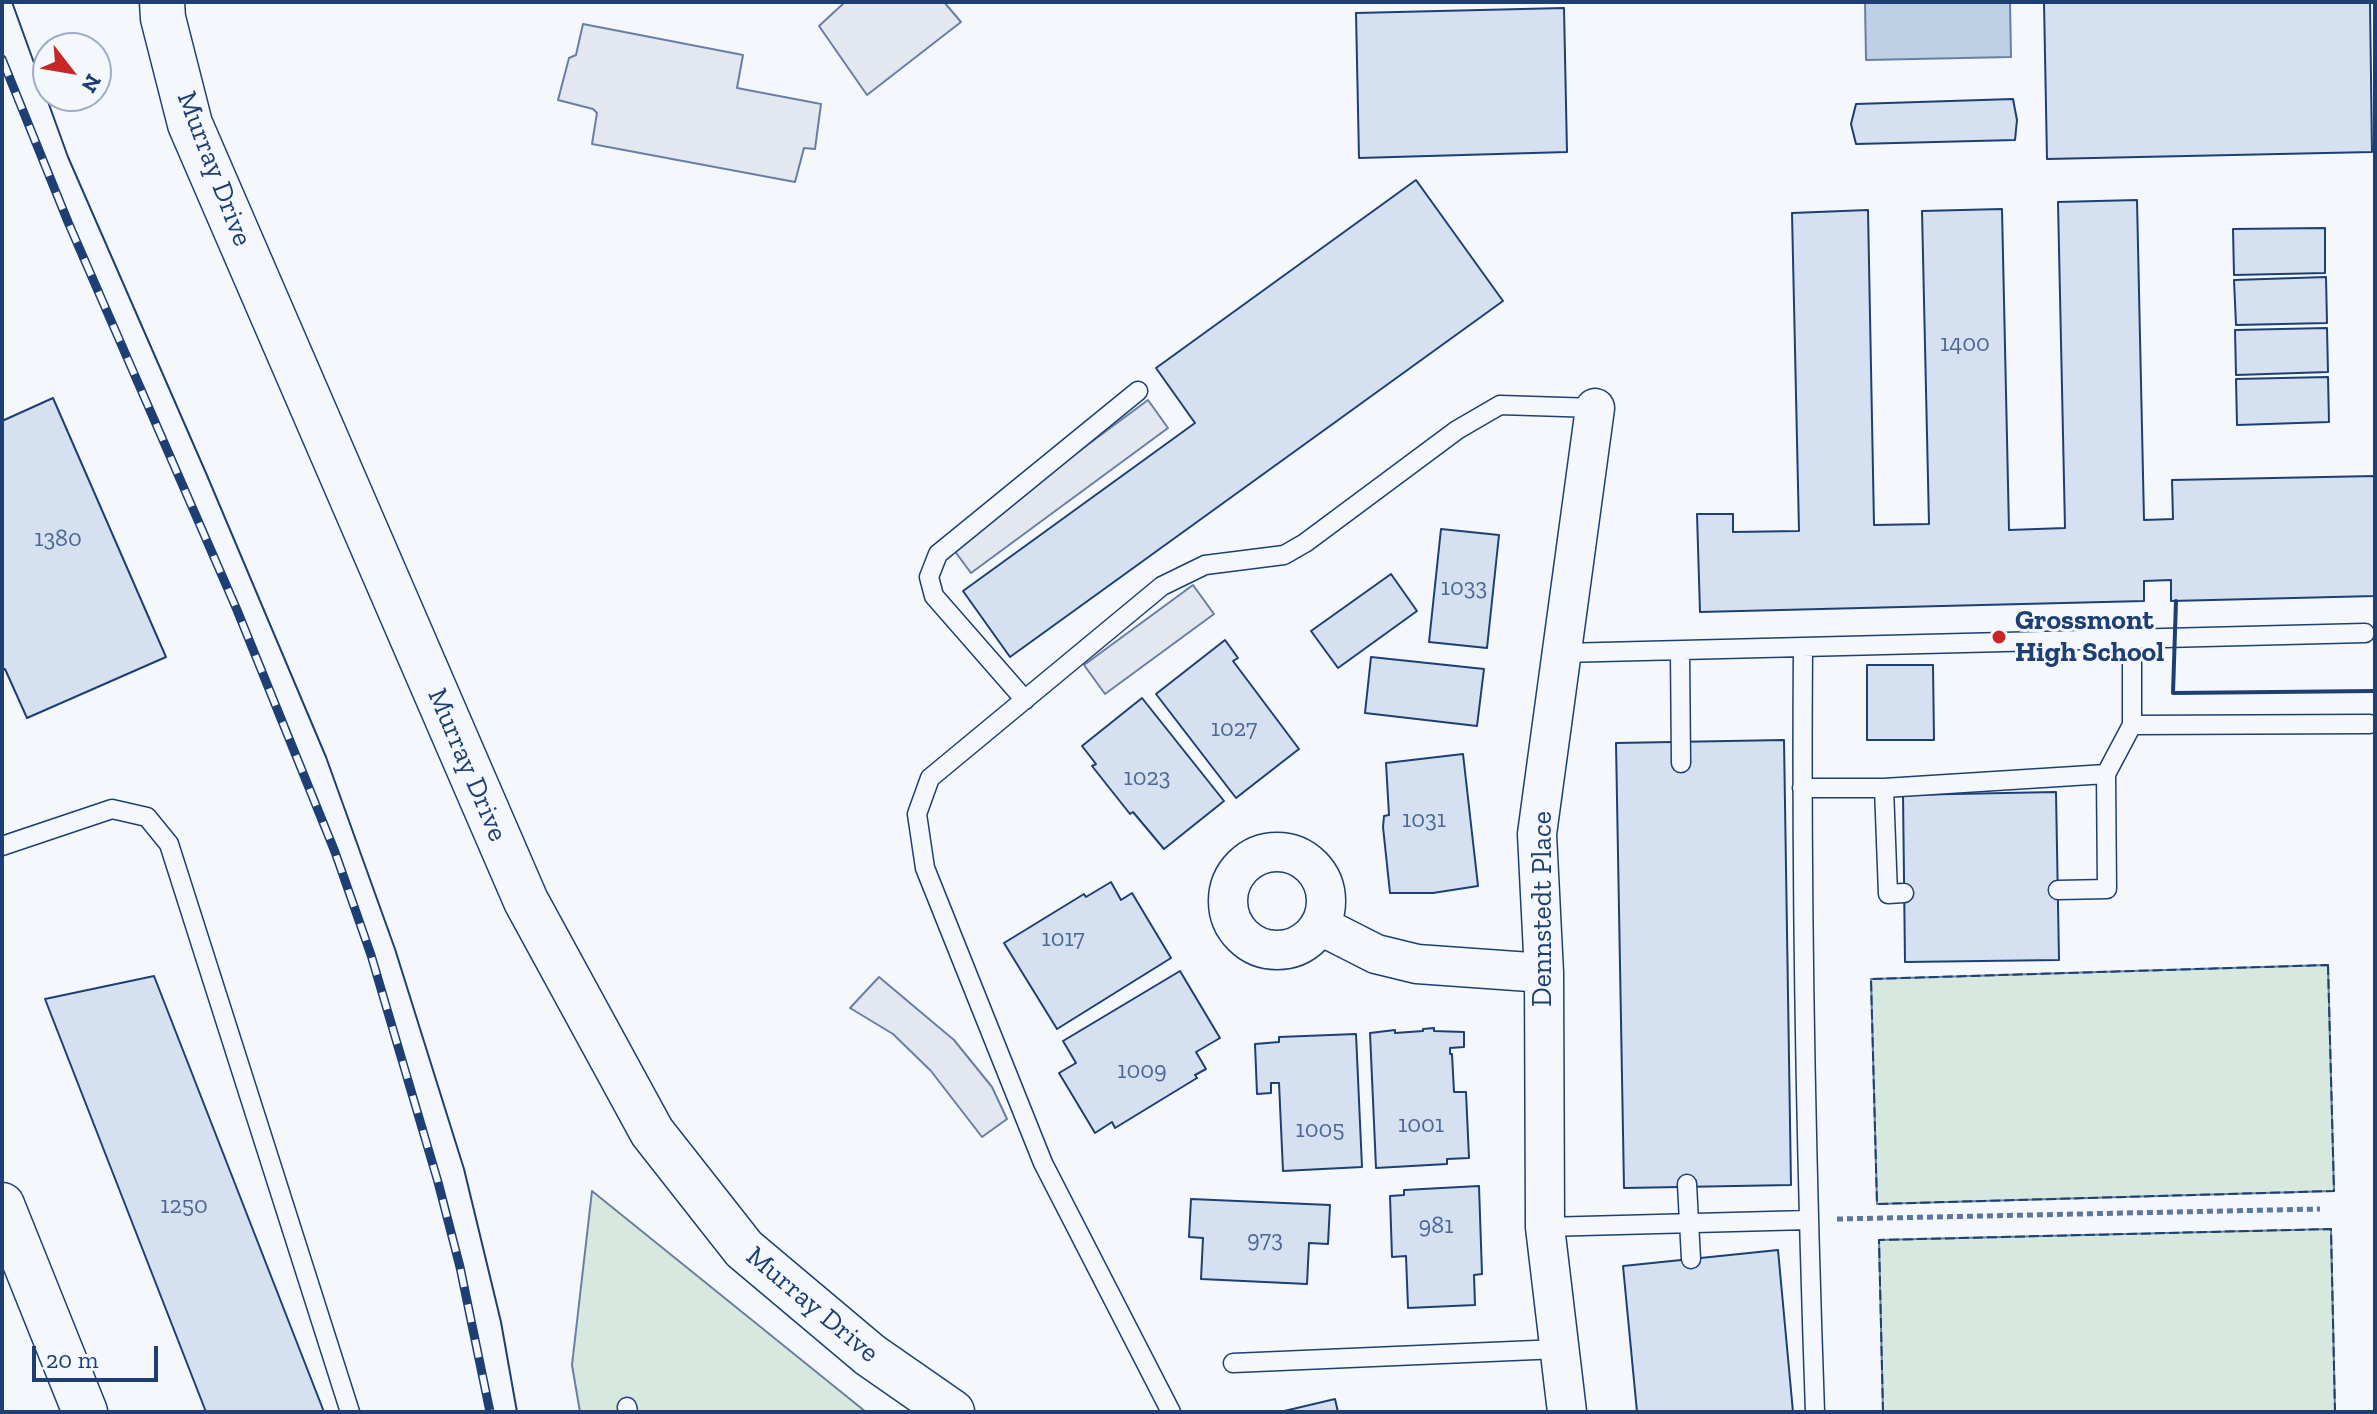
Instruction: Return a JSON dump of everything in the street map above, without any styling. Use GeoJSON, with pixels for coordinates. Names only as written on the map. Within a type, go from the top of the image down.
{"type":"FeatureCollection","features":[{"type":"Feature","properties":{"kind":"street","name":"Murray Drive"},"geometry":{"type":"LineString","coordinates":[[162,2],[163,18],[190,124],[513,872],[652,1132],[744,1249],[870,1355],[952,1412]]}},
{"type":"Feature","properties":{"kind":"street","name":"Dennstedt Place"},"geometry":{"type":"LineString","coordinates":[[1567,1412],[1545,1227],[1544,973],[1537,834],[1595,408]]}},
{"type":"Feature","properties":{"kind":"street"},"geometry":{"type":"LineString","coordinates":[[1321,926],[1376,954],[1417,964],[1544,973]]}},
{"type":"Feature","properties":{"kind":"street"},"geometry":{"type":"LineString","coordinates":[[2,1205],[85,1412]]}},
{"type":"Feature","properties":{"kind":"lane"},"geometry":{"type":"LineString","coordinates":[[1025,700],[934,596],[929,577],[938,554],[1138,391]]}},
{"type":"Feature","properties":{"kind":"lane"},"geometry":{"type":"LineString","coordinates":[[1171,1412],[1043,1163],[925,868],[917,814],[930,778],[1162,586],[1205,565],[1284,555],[1305,543],[1457,430],[1500,405],[1595,408]]}},
{"type":"Feature","properties":{"kind":"lane"},"geometry":{"type":"LineString","coordinates":[[1562,653],[2365,633]]}},
{"type":"Feature","properties":{"kind":"lane"},"geometry":{"type":"LineString","coordinates":[[2058,890],[2107,889],[2106,774],[2132,725],[2132,639]]}},
{"type":"Feature","properties":{"kind":"lane"},"geometry":{"type":"LineString","coordinates":[[1803,647],[1808,1220],[1815,1412]]}},
{"type":"Feature","properties":{"kind":"lane"},"geometry":{"type":"LineString","coordinates":[[1680,651],[1681,763]]}},
{"type":"Feature","properties":{"kind":"lane"},"geometry":{"type":"LineString","coordinates":[[2132,725],[2370,724]]}},
{"type":"Feature","properties":{"kind":"lane"},"geometry":{"type":"LineString","coordinates":[[1802,788],[1884,788],[2106,774]]}},
{"type":"Feature","properties":{"kind":"lane"},"geometry":{"type":"LineString","coordinates":[[1884,788],[1888,894],[1904,893]]}},
{"type":"Feature","properties":{"kind":"lane"},"geometry":{"type":"LineString","coordinates":[[2,846],[112,809],[147,817],[169,844],[350,1412]]}},
{"type":"Feature","properties":{"kind":"lane"},"geometry":{"type":"LineString","coordinates":[[1687,1184],[1691,1259]]}},
{"type":"Feature","properties":{"kind":"lane"},"geometry":{"type":"LineString","coordinates":[[1545,1227],[1808,1220]]}},
{"type":"Feature","properties":{"kind":"lane"},"geometry":{"type":"LineString","coordinates":[[1233,1363],[1559,1349]]}},
{"type":"Feature","properties":{"kind":"path"},"geometry":{"type":"LineString","coordinates":[[1808,1220],[2320,1209]]}},
{"type":"Feature","properties":{"kind":"shaded area"},"geometry":{"type":"Polygon","coordinates":[[[845,2],[944,2],[961,22],[867,95],[819,26],[845,2]]]}},
{"type":"Feature","properties":{"kind":"shaded area"},"geometry":{"type":"Polygon","coordinates":[[[583,24],[743,55],[737,88],[821,104],[815,149],[804,148],[795,182],[592,144],[597,113],[593,109],[558,100],[569,58],[576,55],[583,24]]]}},
{"type":"Feature","properties":{"kind":"shaded area"},"geometry":{"type":"Polygon","coordinates":[[[1148,400],[1168,428],[971,573],[951,546],[1148,400]]]}},
{"type":"Feature","properties":{"kind":"shaded area"},"geometry":{"type":"Polygon","coordinates":[[[1193,585],[1214,614],[1105,694],[1084,665],[1193,585]]]}},
{"type":"Feature","properties":{"kind":"shaded area"},"geometry":{"type":"Polygon","coordinates":[[[2328,965],[2334,1191],[1877,1204],[1871,979],[2328,965]]]}},
{"type":"Feature","properties":{"kind":"shaded area"},"geometry":{"type":"Polygon","coordinates":[[[879,977],[954,1040],[992,1087],[1007,1119],[982,1137],[931,1071],[893,1034],[850,1008],[879,977]]]}},
{"type":"Feature","properties":{"kind":"shaded area"},"geometry":{"type":"Polygon","coordinates":[[[592,1191],[866,1412],[580,1412],[572,1365],[592,1191]]]}},
{"type":"Feature","properties":{"kind":"shaded area"},"geometry":{"type":"Polygon","coordinates":[[[2331,1229],[2335,1412],[1883,1412],[1879,1240],[2331,1229]]]}},
{"type":"Feature","properties":{"kind":"water"},"geometry":{"type":"Polygon","coordinates":[[[1865,2],[2010,2],[2011,57],[1866,60],[1865,2]]]}},
{"type":"Feature","properties":{"kind":"building"},"geometry":{"type":"Polygon","coordinates":[[[2044,2],[2370,2],[2372,152],[2047,159],[2044,2]]]}},
{"type":"Feature","properties":{"kind":"building"},"geometry":{"type":"Polygon","coordinates":[[[1564,8],[1567,152],[1359,158],[1356,13],[1564,8]]]}},
{"type":"Feature","properties":{"kind":"building"},"geometry":{"type":"Polygon","coordinates":[[[2013,99],[2017,120],[2015,140],[1856,144],[1851,124],[1856,104],[2013,99]]]}},
{"type":"Feature","properties":{"kind":"building"},"geometry":{"type":"Polygon","coordinates":[[[1416,180],[1503,301],[1010,657],[963,591],[1195,423],[1156,368],[1416,180]]]}},
{"type":"Feature","properties":{"kind":"building"},"geometry":{"type":"Polygon","coordinates":[[[2137,200],[2144,520],[2173,519],[2172,480],[2375,476],[2375,596],[2171,601],[2171,580],[2144,581],[2144,601],[1700,612],[1697,514],[1733,514],[1733,532],[1799,531],[1792,213],[1868,210],[1874,525],[1929,524],[1922,211],[2002,209],[2009,530],[2065,528],[2058,202],[2137,200]]]}},
{"type":"Feature","properties":{"kind":"building"},"geometry":{"type":"Polygon","coordinates":[[[2325,228],[2325,273],[2234,275],[2233,229],[2325,228]]]}},
{"type":"Feature","properties":{"kind":"building"},"geometry":{"type":"Polygon","coordinates":[[[2326,277],[2327,323],[2236,325],[2234,280],[2326,277]]]}},
{"type":"Feature","properties":{"kind":"building"},"geometry":{"type":"Polygon","coordinates":[[[2327,328],[2328,372],[2236,375],[2235,330],[2327,328]]]}},
{"type":"Feature","properties":{"kind":"building"},"geometry":{"type":"Polygon","coordinates":[[[2328,377],[2329,422],[2237,425],[2236,379],[2328,377]]]}},
{"type":"Feature","properties":{"kind":"building"},"geometry":{"type":"Polygon","coordinates":[[[53,398],[166,657],[27,718],[5,669],[2,670],[2,421],[53,398]]]}},
{"type":"Feature","properties":{"kind":"building"},"geometry":{"type":"Polygon","coordinates":[[[1441,529],[1499,535],[1487,648],[1429,642],[1441,529]]]}},
{"type":"Feature","properties":{"kind":"building"},"geometry":{"type":"Polygon","coordinates":[[[1391,574],[1417,611],[1338,668],[1311,631],[1391,574]]]}},
{"type":"Feature","properties":{"kind":"building"},"geometry":{"type":"Polygon","coordinates":[[[1225,640],[1238,658],[1233,661],[1299,749],[1236,798],[1156,694],[1225,640]]]}},
{"type":"Feature","properties":{"kind":"building"},"geometry":{"type":"Polygon","coordinates":[[[1371,657],[1484,669],[1477,726],[1365,713],[1371,657]]]}},
{"type":"Feature","properties":{"kind":"building"},"geometry":{"type":"Polygon","coordinates":[[[1867,665],[1933,665],[1934,740],[1867,740],[1867,665]]]}},
{"type":"Feature","properties":{"kind":"building"},"geometry":{"type":"Polygon","coordinates":[[[1142,698],[1224,801],[1164,849],[1133,812],[1130,814],[1092,766],[1096,764],[1082,746],[1142,698]]]}},
{"type":"Feature","properties":{"kind":"building"},"geometry":{"type":"Polygon","coordinates":[[[1784,740],[1791,1185],[1624,1188],[1616,743],[1784,740]]]}},
{"type":"Feature","properties":{"kind":"building"},"geometry":{"type":"Polygon","coordinates":[[[1463,754],[1478,886],[1433,893],[1390,893],[1383,827],[1384,816],[1389,815],[1386,763],[1463,754]]]}},
{"type":"Feature","properties":{"kind":"building"},"geometry":{"type":"Polygon","coordinates":[[[2056,792],[2059,960],[1905,962],[1903,795],[2056,792]]]}},
{"type":"Feature","properties":{"kind":"building"},"geometry":{"type":"Polygon","coordinates":[[[1111,882],[1121,900],[1132,893],[1171,958],[1057,1029],[1004,943],[1084,894],[1086,897],[1111,882]]]}},
{"type":"Feature","properties":{"kind":"building"},"geometry":{"type":"Polygon","coordinates":[[[1180,971],[1220,1038],[1196,1052],[1206,1069],[1195,1075],[1197,1078],[1115,1128],[1112,1122],[1095,1133],[1059,1073],[1076,1063],[1063,1041],[1180,971]]]}},
{"type":"Feature","properties":{"kind":"building"},"geometry":{"type":"Polygon","coordinates":[[[154,976],[324,1412],[206,1412],[45,999],[154,976]]]}},
{"type":"Feature","properties":{"kind":"building"},"geometry":{"type":"Polygon","coordinates":[[[1434,1028],[1434,1031],[1464,1032],[1464,1047],[1450,1048],[1450,1054],[1454,1092],[1466,1092],[1469,1158],[1447,1159],[1447,1164],[1376,1168],[1370,1033],[1434,1028]]]}},
{"type":"Feature","properties":{"kind":"building"},"geometry":{"type":"Polygon","coordinates":[[[1356,1034],[1362,1167],[1283,1171],[1279,1083],[1271,1083],[1271,1093],[1257,1094],[1255,1044],[1279,1042],[1279,1037],[1356,1034]]]}},
{"type":"Feature","properties":{"kind":"building"},"geometry":{"type":"Polygon","coordinates":[[[1479,1186],[1482,1274],[1474,1275],[1475,1305],[1408,1308],[1406,1256],[1392,1257],[1390,1196],[1404,1195],[1404,1190],[1479,1186]]]}},
{"type":"Feature","properties":{"kind":"building"},"geometry":{"type":"Polygon","coordinates":[[[1191,1199],[1330,1205],[1328,1244],[1309,1243],[1307,1284],[1201,1279],[1203,1238],[1189,1237],[1191,1199]]]}},
{"type":"Feature","properties":{"kind":"building"},"geometry":{"type":"Polygon","coordinates":[[[1778,1250],[1793,1412],[1637,1412],[1623,1266],[1778,1250]]]}},
{"type":"Feature","properties":{"kind":"building"},"geometry":{"type":"Polygon","coordinates":[[[1335,1399],[1338,1412],[1280,1412],[1335,1399]]]}},
{"type":"Feature","properties":{"kind":"tram line"},"geometry":{"type":"LineString","coordinates":[[12,2],[68,157],[326,757],[395,949],[464,1169],[501,1322],[517,1412]]}},
{"type":"Feature","properties":{"kind":"railway"},"geometry":{"type":"LineString","coordinates":[[2,59],[68,222],[237,610],[335,852],[371,955],[438,1182],[460,1267],[490,1412]]}},
{"type":"Feature","properties":{"kind":"fence"},"geometry":{"type":"LineString","coordinates":[[2328,965],[2334,1191],[1877,1204],[1871,979],[2328,965]]}},
{"type":"Feature","properties":{"kind":"fence"},"geometry":{"type":"LineString","coordinates":[[1883,1412],[1879,1240],[2331,1229],[2335,1412]]}},
{"type":"Feature","properties":{"kind":"wall"},"geometry":{"type":"LineString","coordinates":[[2176,601],[2173,693],[2375,691]]}},
{"type":"Feature","properties":{"kind":"place","name":"Grossmont High School"},"geometry":{"type":"Point","coordinates":[1999,637]}}]}
